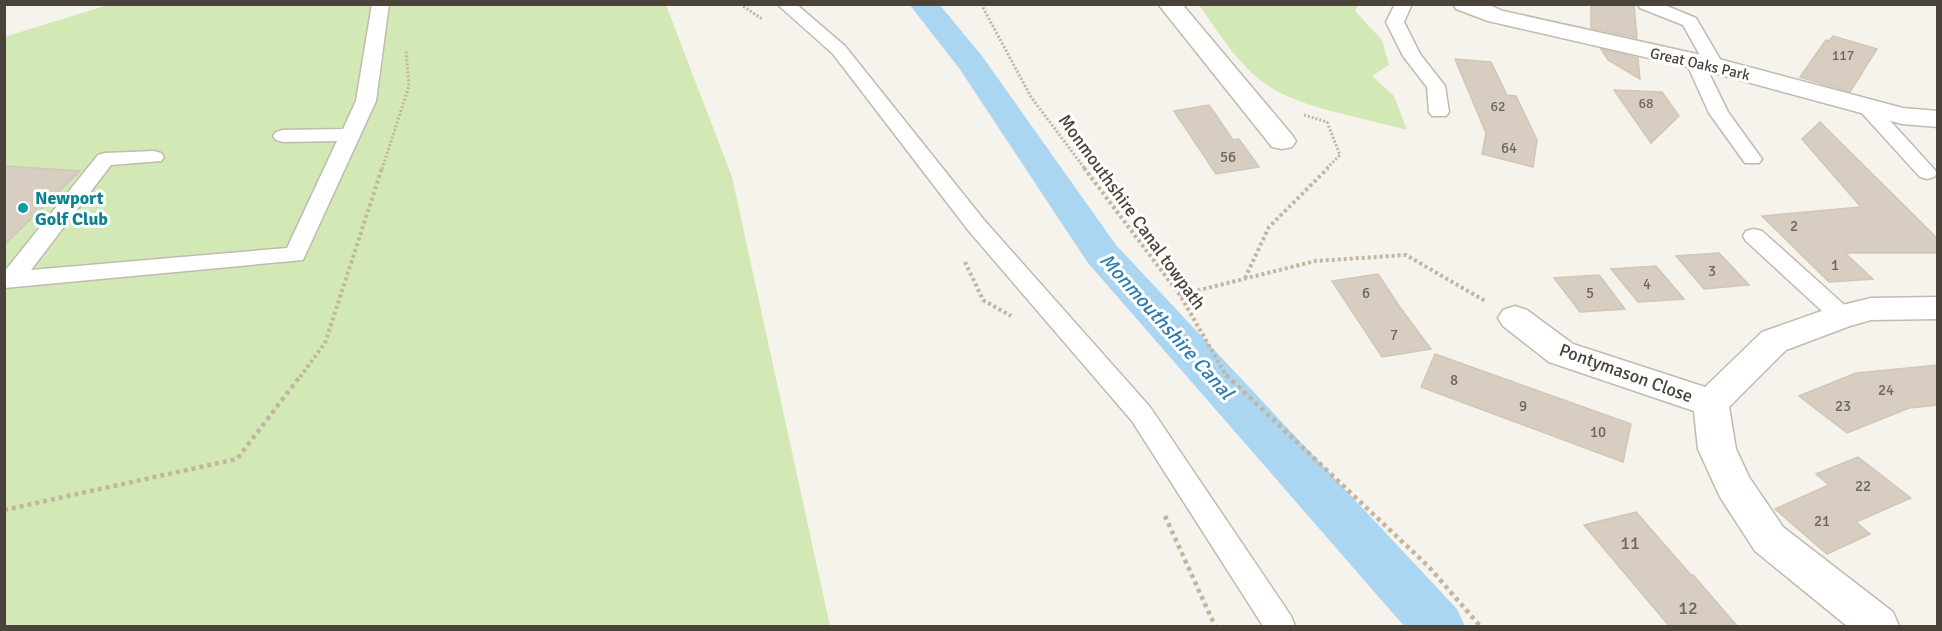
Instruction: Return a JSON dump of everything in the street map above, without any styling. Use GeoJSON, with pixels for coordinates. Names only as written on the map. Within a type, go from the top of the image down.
{"type":"FeatureCollection","features":[{"type":"Feature","properties":{"kind":"street"},"geometry":{"type":"LineString","coordinates":[[1169,4],[1282,141]]}},
{"type":"Feature","properties":{"kind":"street","name":"Great Oaks Park"},"geometry":{"type":"LineString","coordinates":[[1464,4],[1507,19],[1705,64],[1902,116],[1938,119]]}},
{"type":"Feature","properties":{"kind":"street","name":"Pontymason Close"},"geometry":{"type":"LineString","coordinates":[[1711,403],[1774,341],[1842,316],[1871,309],[1938,308]]}},
{"type":"Feature","properties":{"kind":"street","name":"Pontymason Close"},"geometry":{"type":"LineString","coordinates":[[1515,318],[1561,353],[1711,403]]}},
{"type":"Feature","properties":{"kind":"street","name":"Pontymason Close"},"geometry":{"type":"LineString","coordinates":[[1711,403],[1717,449],[1734,486],[1769,539],[1878,627]]}},
{"type":"Feature","properties":{"kind":"lane"},"geometry":{"type":"LineString","coordinates":[[8,280],[295,255],[366,101],[381,4]]}},
{"type":"Feature","properties":{"kind":"lane"},"geometry":{"type":"LineString","coordinates":[[785,4],[839,50],[976,225],[1141,414],[1281,627]]}},
{"type":"Feature","properties":{"kind":"lane"},"geometry":{"type":"LineString","coordinates":[[1404,4],[1395,22],[1412,56],[1436,86],[1439,112]]}},
{"type":"Feature","properties":{"kind":"lane"},"geometry":{"type":"LineString","coordinates":[[1646,4],[1690,22],[1719,113],[1752,159]]}},
{"type":"Feature","properties":{"kind":"lane"},"geometry":{"type":"LineString","coordinates":[[1866,106],[1927,173]]}},
{"type":"Feature","properties":{"kind":"lane"},"geometry":{"type":"LineString","coordinates":[[283,136],[350,135]]}},
{"type":"Feature","properties":{"kind":"lane"},"geometry":{"type":"LineString","coordinates":[[8,280],[105,159],[154,157]]}},
{"type":"Feature","properties":{"kind":"lane"},"geometry":{"type":"LineString","coordinates":[[1754,236],[1842,316]]}},
{"type":"Feature","properties":{"kind":"path","name":"Monmouthshire Canal towpath"},"geometry":{"type":"LineString","coordinates":[[981,4],[1031,97],[1180,295],[1227,377],[1429,567],[1480,627]]}},
{"type":"Feature","properties":{"kind":"path"},"geometry":{"type":"LineString","coordinates":[[4,510],[237,459],[325,343],[409,86],[406,39]]}},
{"type":"Feature","properties":{"kind":"path"},"geometry":{"type":"LineString","coordinates":[[1245,278],[1269,227],[1340,155],[1328,122],[1248,99]]}},
{"type":"Feature","properties":{"kind":"path"},"geometry":{"type":"LineString","coordinates":[[1180,295],[1315,261],[1406,255],[1515,318]]}},
{"type":"Feature","properties":{"kind":"green space","name":"Newport Golf Club"},"geometry":{"type":"Polygon","coordinates":[[[111,4],[666,5],[732,177],[830,626],[5,626],[4,37],[111,4]]]}},
{"type":"Feature","properties":{"kind":"green space"},"geometry":{"type":"Polygon","coordinates":[[[1199,5],[1358,5],[1355,11],[1382,40],[1389,65],[1372,76],[1394,96],[1407,130],[1315,106],[1267,85],[1238,58],[1199,5]]]}},
{"type":"Feature","properties":{"kind":"building"},"geometry":{"type":"Polygon","coordinates":[[[1591,4],[1634,4],[1637,38],[1591,28],[1591,4]]]}},
{"type":"Feature","properties":{"kind":"building"},"geometry":{"type":"Polygon","coordinates":[[[1833,36],[1877,49],[1850,92],[1800,77],[1826,40],[1829,41],[1833,36]]]}},
{"type":"Feature","properties":{"kind":"building"},"geometry":{"type":"Polygon","coordinates":[[[1601,49],[1638,58],[1640,79],[1608,60],[1601,49]]]}},
{"type":"Feature","properties":{"kind":"building"},"geometry":{"type":"Polygon","coordinates":[[[1455,59],[1491,62],[1507,95],[1516,96],[1537,140],[1533,167],[1482,154],[1486,133],[1455,59]]]}},
{"type":"Feature","properties":{"kind":"building"},"geometry":{"type":"Polygon","coordinates":[[[1614,90],[1662,92],[1679,116],[1651,143],[1614,90]]]}},
{"type":"Feature","properties":{"kind":"building"},"geometry":{"type":"Polygon","coordinates":[[[1209,105],[1233,140],[1239,139],[1259,167],[1216,174],[1174,111],[1209,105]]]}},
{"type":"Feature","properties":{"kind":"building"},"geometry":{"type":"Polygon","coordinates":[[[1820,122],[1938,239],[1938,253],[1845,253],[1873,279],[1829,282],[1762,216],[1861,207],[1802,139],[1820,122]]]}},
{"type":"Feature","properties":{"kind":"building","name":"Newport Golf Club"},"geometry":{"type":"Polygon","coordinates":[[[4,166],[80,171],[4,245],[4,166]]]}},
{"type":"Feature","properties":{"kind":"building"},"geometry":{"type":"Polygon","coordinates":[[[1719,253],[1749,285],[1704,289],[1676,256],[1719,253]]]}},
{"type":"Feature","properties":{"kind":"building"},"geometry":{"type":"Polygon","coordinates":[[[1656,266],[1684,299],[1638,302],[1611,269],[1656,266]]]}},
{"type":"Feature","properties":{"kind":"building"},"geometry":{"type":"Polygon","coordinates":[[[1378,274],[1431,349],[1382,357],[1332,281],[1378,274]]]}},
{"type":"Feature","properties":{"kind":"building"},"geometry":{"type":"Polygon","coordinates":[[[1599,275],[1625,309],[1580,312],[1554,278],[1599,275]]]}},
{"type":"Feature","properties":{"kind":"building"},"geometry":{"type":"Polygon","coordinates":[[[1435,354],[1631,424],[1623,462],[1421,387],[1435,354]]]}},
{"type":"Feature","properties":{"kind":"building"},"geometry":{"type":"Polygon","coordinates":[[[1938,365],[1938,405],[1909,408],[1847,433],[1799,396],[1856,373],[1938,365]]]}},
{"type":"Feature","properties":{"kind":"building"},"geometry":{"type":"Polygon","coordinates":[[[1858,457],[1911,498],[1856,522],[1870,534],[1827,554],[1775,509],[1829,485],[1816,474],[1858,457]]]}},
{"type":"Feature","properties":{"kind":"building"},"geometry":{"type":"Polygon","coordinates":[[[1636,512],[1738,627],[1670,627],[1584,525],[1636,512]]]}},
{"type":"Feature","properties":{"kind":"waterway","name":"Monmouthshire Canal"},"geometry":{"type":"LineString","coordinates":[[923,4],[971,63],[1102,254],[1438,626]]}},
{"type":"Feature","properties":{"kind":"place","name":"Newport Golf Club"},"geometry":{"type":"Point","coordinates":[23,208]}}]}
